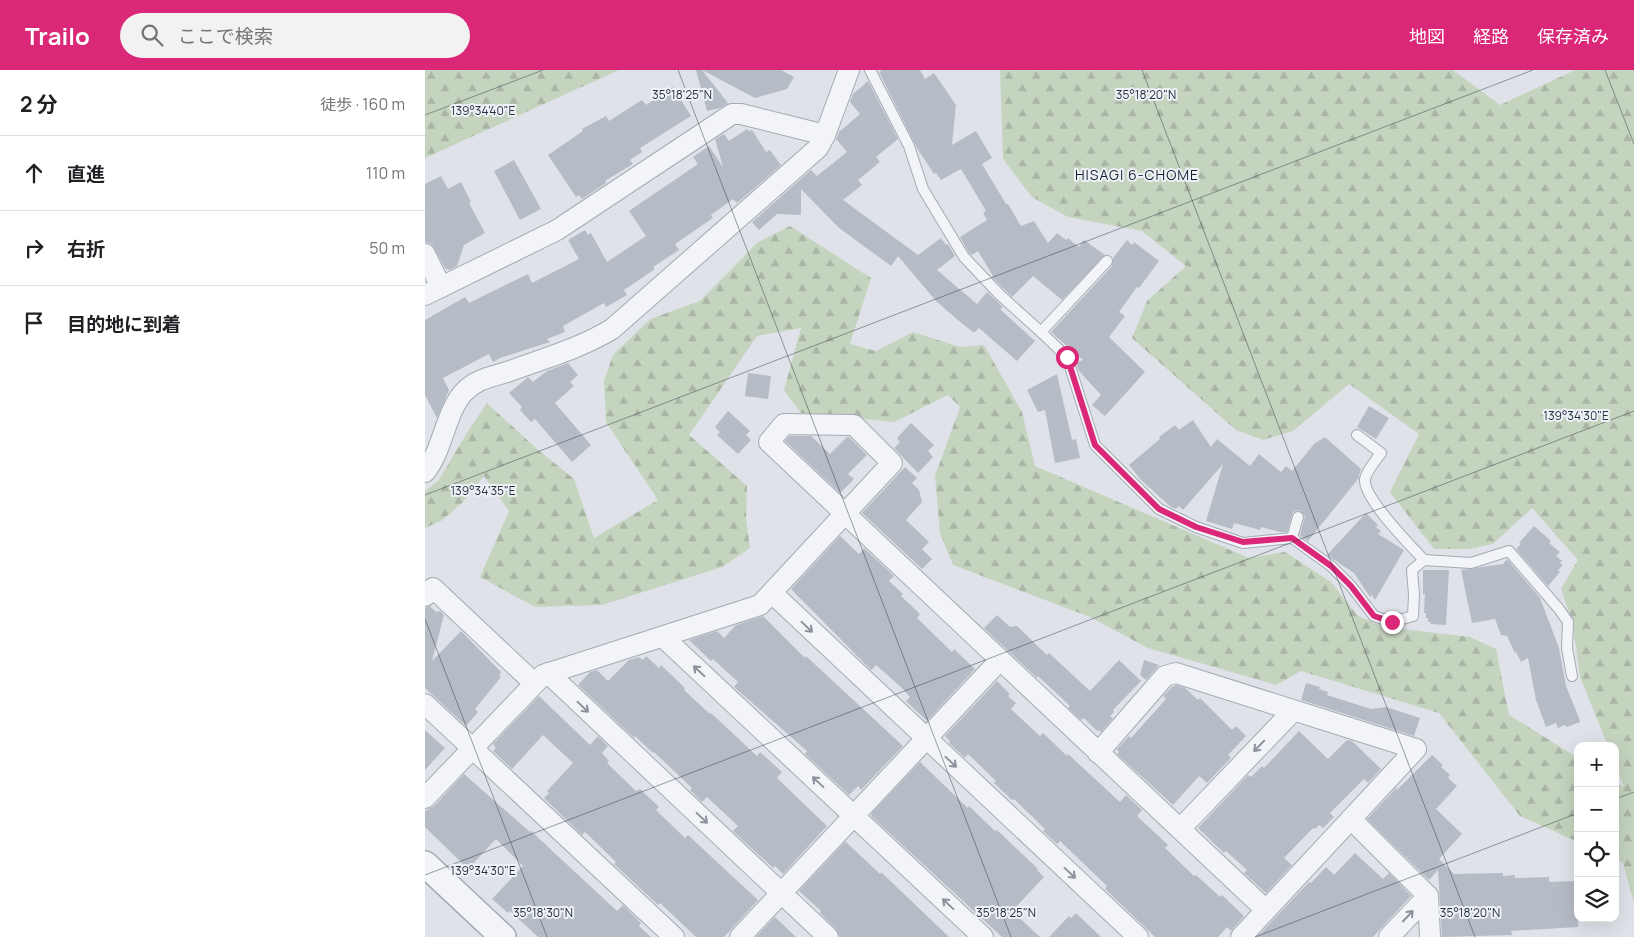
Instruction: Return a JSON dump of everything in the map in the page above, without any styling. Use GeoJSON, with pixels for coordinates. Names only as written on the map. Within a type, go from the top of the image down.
{"type":"FeatureCollection","features":[{"type":"Feature","properties":{"kind":"street"},"geometry":{"type":"LineString","coordinates":[[425,472],[437,452],[449,420],[462,394],[477,381],[508,372],[595,340],[613,329],[818,148],[825,136],[849,70]]}},
{"type":"Feature","properties":{"kind":"street"},"geometry":{"type":"LineString","coordinates":[[425,254],[433,291],[557,230],[732,114],[741,114],[825,136]]}},
{"type":"Feature","properties":{"kind":"street"},"geometry":{"type":"LineString","coordinates":[[425,798],[541,678],[663,636],[761,606],[772,593],[845,515],[892,464],[854,424],[784,424],[769,442],[845,515],[1266,910]]}},
{"type":"Feature","properties":{"kind":"street"},"geometry":{"type":"LineString","coordinates":[[425,596],[433,588],[541,678],[782,893],[828,937]]}},
{"type":"Feature","properties":{"kind":"street"},"geometry":{"type":"LineString","coordinates":[[772,593],[1138,937]]}},
{"type":"Feature","properties":{"kind":"street"},"geometry":{"type":"LineString","coordinates":[[663,636],[983,937]]}},
{"type":"Feature","properties":{"kind":"street"},"geometry":{"type":"LineString","coordinates":[[740,937],[1000,660]]}},
{"type":"Feature","properties":{"kind":"street"},"geometry":{"type":"LineString","coordinates":[[1098,753],[1165,676],[1176,673],[1416,750],[1241,937]]}},
{"type":"Feature","properties":{"kind":"street"},"geometry":{"type":"LineString","coordinates":[[425,704],[674,937]]}},
{"type":"Feature","properties":{"kind":"street"},"geometry":{"type":"LineString","coordinates":[[1180,829],[1293,711]]}},
{"type":"Feature","properties":{"kind":"street"},"geometry":{"type":"LineString","coordinates":[[1351,819],[1427,896],[1430,937]]}},
{"type":"Feature","properties":{"kind":"street"},"geometry":{"type":"LineString","coordinates":[[425,864],[487,932]]}},
{"type":"Feature","properties":{"kind":"street"},"geometry":{"type":"LineString","coordinates":[[1389,937],[1427,896]]}},
{"type":"Feature","properties":{"kind":"lane"},"geometry":{"type":"LineString","coordinates":[[869,70],[909,146],[923,189],[964,257],[1000,295],[1067,357],[1095,445],[1159,509],[1196,527],[1243,542],[1292,538],[1331,566],[1351,586],[1374,616],[1392,622],[1413,616],[1415,594],[1412,570],[1424,560],[1471,563],[1509,551],[1568,622],[1567,648],[1571,676]]}},
{"type":"Feature","properties":{"kind":"lane"},"geometry":{"type":"LineString","coordinates":[[1041,332],[1107,261]]}},
{"type":"Feature","properties":{"kind":"lane"},"geometry":{"type":"LineString","coordinates":[[1357,435],[1381,453],[1365,478],[1366,488],[1372,500],[1424,560]]}},
{"type":"Feature","properties":{"kind":"lane"},"geometry":{"type":"LineString","coordinates":[[1292,538],[1299,517]]}},
{"type":"Feature","properties":{"kind":"green space"},"geometry":{"type":"Polygon","coordinates":[[[425,70],[619,70],[425,158],[425,70]]]}},
{"type":"Feature","properties":{"kind":"green space"},"geometry":{"type":"Polygon","coordinates":[[[1000,70],[1453,70],[1500,105],[1575,70],[1634,70],[1634,903],[1623,863],[1619,861],[1619,784],[1624,787],[1619,774],[1619,742],[1606,742],[1580,677],[1573,624],[1561,589],[1578,560],[1532,508],[1493,544],[1469,549],[1434,549],[1390,492],[1419,434],[1349,384],[1293,431],[1263,440],[1236,430],[1132,338],[1147,301],[1186,266],[1142,231],[1068,217],[1032,197],[1003,159],[1000,70]]]}},
{"type":"Feature","properties":{"kind":"green space"},"geometry":{"type":"Polygon","coordinates":[[[790,226],[871,278],[850,344],[876,351],[913,332],[960,347],[984,345],[1022,412],[1035,466],[1249,558],[1285,552],[1331,582],[1358,616],[1385,627],[1470,637],[1496,649],[1509,715],[1574,756],[1574,840],[1520,816],[1439,713],[1301,671],[1276,685],[1148,648],[1090,617],[953,565],[940,533],[935,476],[960,407],[948,395],[894,422],[801,413],[784,390],[801,328],[757,336],[689,435],[747,486],[746,519],[750,548],[722,567],[602,605],[535,607],[480,577],[509,511],[484,476],[462,503],[441,521],[425,528],[425,491],[438,481],[487,403],[537,449],[574,479],[594,538],[658,500],[606,422],[604,381],[613,355],[650,319],[700,301],[758,242],[790,226]]]}},
{"type":"Feature","properties":{"kind":"building"},"geometry":{"type":"Polygon","coordinates":[[[696,70],[702,70],[728,103],[720,108],[707,111],[696,70]]]}},
{"type":"Feature","properties":{"kind":"building"},"geometry":{"type":"Polygon","coordinates":[[[702,70],[781,70],[794,77],[787,89],[755,98],[702,70]]]}},
{"type":"Feature","properties":{"kind":"building"},"geometry":{"type":"Polygon","coordinates":[[[882,70],[920,70],[925,79],[934,73],[956,105],[952,145],[976,131],[992,158],[982,164],[1021,226],[1034,221],[1048,243],[1057,233],[1066,240],[1068,238],[1079,247],[1084,240],[1105,255],[1062,300],[1033,276],[1012,297],[992,277],[978,251],[972,255],[969,253],[960,237],[987,220],[983,213],[986,211],[961,169],[941,180],[936,173],[934,174],[917,148],[879,72],[882,70]]]}},
{"type":"Feature","properties":{"kind":"building"},"geometry":{"type":"Polygon","coordinates":[[[868,81],[898,139],[876,157],[880,162],[858,180],[862,185],[843,200],[918,255],[941,238],[946,245],[948,244],[955,256],[937,270],[977,304],[987,292],[1003,307],[1000,309],[1035,341],[1017,361],[979,328],[973,332],[936,301],[898,256],[891,266],[839,228],[801,189],[801,215],[777,214],[759,230],[752,222],[811,170],[817,176],[847,152],[836,139],[839,132],[860,114],[850,102],[853,94],[868,81]]]}},
{"type":"Feature","properties":{"kind":"building"},"geometry":{"type":"Polygon","coordinates":[[[673,87],[691,116],[640,148],[642,152],[630,160],[633,164],[605,181],[606,183],[582,199],[579,195],[576,197],[548,155],[583,131],[582,129],[606,116],[609,121],[642,100],[646,105],[673,87]]]}},
{"type":"Feature","properties":{"kind":"building"},"geometry":{"type":"Polygon","coordinates":[[[747,129],[749,131],[752,130],[766,152],[770,150],[781,165],[737,203],[733,199],[711,215],[713,218],[675,244],[679,250],[653,267],[655,269],[624,290],[627,295],[606,307],[604,303],[563,326],[565,332],[547,339],[550,342],[493,362],[489,354],[443,378],[449,390],[437,418],[425,395],[425,320],[465,297],[469,303],[528,274],[532,283],[579,259],[568,240],[585,230],[588,235],[591,233],[607,262],[646,236],[629,211],[698,164],[693,157],[709,146],[723,167],[715,139],[724,134],[729,141],[747,129]]]}},
{"type":"Feature","properties":{"kind":"building"},"geometry":{"type":"Polygon","coordinates":[[[514,160],[541,209],[520,220],[494,171],[514,160]]]}},
{"type":"Feature","properties":{"kind":"building"},"geometry":{"type":"Polygon","coordinates":[[[441,176],[448,189],[461,182],[471,202],[469,203],[485,233],[464,245],[457,266],[449,270],[445,268],[432,244],[425,242],[425,184],[441,176]]]}},
{"type":"Feature","properties":{"kind":"building"},"geometry":{"type":"Polygon","coordinates":[[[1127,240],[1132,245],[1134,242],[1159,261],[1119,312],[1125,316],[1109,337],[1145,372],[1105,416],[1092,405],[1101,395],[1079,371],[1076,363],[1083,360],[1051,332],[1112,266],[1113,258],[1127,240]]]}},
{"type":"Feature","properties":{"kind":"building"},"geometry":{"type":"Polygon","coordinates":[[[568,363],[578,375],[570,382],[574,386],[555,403],[591,445],[572,462],[535,419],[531,422],[520,410],[522,407],[509,393],[528,377],[533,382],[547,371],[568,363]]]}},
{"type":"Feature","properties":{"kind":"building"},"geometry":{"type":"Polygon","coordinates":[[[748,373],[771,376],[768,399],[745,396],[748,373]]]}},
{"type":"Feature","properties":{"kind":"building"},"geometry":{"type":"Polygon","coordinates":[[[1057,374],[1072,440],[1076,439],[1080,458],[1055,463],[1045,410],[1038,412],[1027,390],[1057,374]]]}},
{"type":"Feature","properties":{"kind":"building"},"geometry":{"type":"Polygon","coordinates":[[[1369,406],[1389,418],[1376,439],[1357,427],[1369,406]]]}},
{"type":"Feature","properties":{"kind":"building"},"geometry":{"type":"Polygon","coordinates":[[[728,411],[750,431],[746,435],[751,440],[738,454],[717,435],[720,432],[715,427],[728,411]]]}},
{"type":"Feature","properties":{"kind":"building"},"geometry":{"type":"Polygon","coordinates":[[[1193,420],[1211,447],[1217,439],[1250,466],[1259,454],[1281,472],[1286,466],[1292,471],[1314,444],[1325,437],[1361,469],[1358,479],[1308,541],[1300,535],[1305,516],[1299,510],[1293,512],[1287,532],[1261,527],[1260,530],[1234,523],[1232,529],[1206,521],[1223,464],[1183,510],[1179,506],[1176,509],[1171,507],[1141,480],[1129,465],[1175,425],[1179,430],[1193,420]]]}},
{"type":"Feature","properties":{"kind":"building"},"geometry":{"type":"Polygon","coordinates":[[[911,423],[934,445],[928,451],[933,457],[918,473],[894,448],[900,442],[897,438],[911,423]]]}},
{"type":"Feature","properties":{"kind":"building"},"geometry":{"type":"Polygon","coordinates":[[[789,436],[811,436],[830,454],[849,437],[867,455],[848,474],[854,479],[840,493],[785,441],[789,436]]]}},
{"type":"Feature","properties":{"kind":"building"},"geometry":{"type":"Polygon","coordinates":[[[905,467],[917,478],[912,483],[919,490],[922,502],[906,520],[929,542],[922,549],[932,559],[922,569],[862,513],[905,467]]]}},
{"type":"Feature","properties":{"kind":"building"},"geometry":{"type":"Polygon","coordinates":[[[1366,513],[1378,525],[1376,527],[1381,531],[1378,534],[1404,550],[1375,600],[1372,595],[1370,597],[1354,573],[1327,555],[1366,513]]]}},
{"type":"Feature","properties":{"kind":"building"},"geometry":{"type":"Polygon","coordinates":[[[1534,526],[1560,552],[1556,556],[1562,561],[1560,563],[1563,565],[1558,570],[1560,572],[1548,586],[1516,549],[1534,526]]]}},
{"type":"Feature","properties":{"kind":"building"},"geometry":{"type":"Polygon","coordinates":[[[840,536],[859,554],[864,548],[894,576],[889,581],[903,594],[901,596],[920,614],[917,618],[952,652],[954,649],[975,669],[927,721],[906,701],[910,697],[901,687],[876,665],[871,670],[791,589],[840,536]]]}},
{"type":"Feature","properties":{"kind":"building"},"geometry":{"type":"Polygon","coordinates":[[[1507,559],[1540,598],[1559,648],[1566,686],[1580,722],[1567,727],[1565,725],[1558,728],[1556,723],[1546,727],[1536,700],[1528,658],[1521,662],[1507,636],[1501,635],[1495,619],[1472,623],[1461,570],[1503,564],[1507,559]]]}},
{"type":"Feature","properties":{"kind":"building"},"geometry":{"type":"Polygon","coordinates":[[[1423,570],[1449,570],[1446,625],[1430,624],[1431,622],[1428,622],[1428,618],[1426,618],[1426,613],[1424,613],[1423,570]]]}},
{"type":"Feature","properties":{"kind":"building"},"geometry":{"type":"Polygon","coordinates":[[[430,606],[436,612],[440,611],[444,615],[432,661],[461,631],[501,672],[499,675],[501,677],[475,709],[478,712],[466,726],[425,688],[425,608],[430,606]]]}},
{"type":"Feature","properties":{"kind":"building"},"geometry":{"type":"Polygon","coordinates":[[[997,615],[1010,627],[1017,626],[1047,655],[1049,653],[1090,691],[1119,660],[1141,681],[1113,710],[1114,712],[1110,716],[1113,718],[1101,732],[1097,731],[1084,718],[1081,720],[1068,708],[1070,706],[984,628],[997,615]]]}},
{"type":"Feature","properties":{"kind":"building"},"geometry":{"type":"Polygon","coordinates":[[[763,616],[805,658],[806,656],[903,746],[861,790],[858,786],[849,795],[805,754],[807,751],[734,687],[738,682],[713,659],[711,661],[689,640],[717,631],[724,638],[736,625],[763,616]]]}},
{"type":"Feature","properties":{"kind":"building"},"geometry":{"type":"Polygon","coordinates":[[[646,656],[659,668],[661,665],[685,688],[684,690],[757,756],[760,752],[782,772],[777,778],[827,826],[783,874],[775,866],[773,868],[733,831],[738,826],[707,797],[702,802],[690,790],[692,788],[654,752],[635,736],[634,738],[578,685],[590,672],[597,670],[608,681],[629,660],[639,657],[643,660],[646,656]]]}},
{"type":"Feature","properties":{"kind":"building"},"geometry":{"type":"Polygon","coordinates":[[[1144,660],[1159,665],[1146,680],[1140,675],[1144,660]]]}},
{"type":"Feature","properties":{"kind":"building"},"geometry":{"type":"Polygon","coordinates":[[[997,681],[1016,703],[1011,709],[1040,736],[1043,733],[1067,756],[1068,754],[1120,802],[1126,795],[1142,810],[1137,816],[1168,845],[1165,848],[1194,876],[1196,875],[1220,897],[1222,895],[1244,916],[1231,931],[1227,927],[1218,937],[1155,937],[1105,889],[1107,886],[1060,841],[1057,844],[1043,831],[1045,829],[1014,799],[1012,800],[994,783],[996,781],[968,754],[965,758],[949,743],[950,741],[945,736],[997,681]]]}},
{"type":"Feature","properties":{"kind":"building"},"geometry":{"type":"Polygon","coordinates":[[[1306,683],[1320,687],[1319,689],[1328,692],[1327,695],[1371,709],[1386,707],[1420,718],[1414,736],[1301,700],[1306,683]]]}},
{"type":"Feature","properties":{"kind":"building"},"geometry":{"type":"Polygon","coordinates":[[[1176,685],[1185,688],[1198,700],[1200,698],[1232,730],[1236,726],[1246,736],[1228,755],[1231,758],[1207,783],[1199,776],[1173,805],[1117,754],[1119,752],[1117,749],[1129,736],[1131,738],[1166,699],[1163,696],[1176,685]]]}},
{"type":"Feature","properties":{"kind":"building"},"geometry":{"type":"Polygon","coordinates":[[[539,696],[590,745],[598,736],[608,746],[602,753],[609,761],[607,762],[610,766],[636,791],[640,789],[659,807],[656,810],[685,838],[688,835],[758,900],[724,937],[696,937],[614,864],[616,862],[585,832],[582,835],[544,798],[549,793],[547,791],[573,763],[543,735],[512,769],[493,751],[496,748],[493,744],[539,696]]]}},
{"type":"Feature","properties":{"kind":"building"},"geometry":{"type":"Polygon","coordinates":[[[425,730],[445,748],[425,770],[425,730]]]}},
{"type":"Feature","properties":{"kind":"building"},"geometry":{"type":"Polygon","coordinates":[[[1299,731],[1328,759],[1347,740],[1352,741],[1381,769],[1368,783],[1364,779],[1330,813],[1334,817],[1323,828],[1319,825],[1315,829],[1313,828],[1284,858],[1292,865],[1266,893],[1244,873],[1247,870],[1226,851],[1224,853],[1198,828],[1248,775],[1251,777],[1262,766],[1264,768],[1299,731]]]}},
{"type":"Feature","properties":{"kind":"building"},"geometry":{"type":"Polygon","coordinates":[[[1432,755],[1443,765],[1441,767],[1450,775],[1448,778],[1457,786],[1436,809],[1462,834],[1439,859],[1454,874],[1503,873],[1503,876],[1515,875],[1515,878],[1549,877],[1549,882],[1574,881],[1574,922],[1578,922],[1578,927],[1511,931],[1512,935],[1442,937],[1438,870],[1429,880],[1367,819],[1398,786],[1396,791],[1432,755]]]}},
{"type":"Feature","properties":{"kind":"building"},"geometry":{"type":"Polygon","coordinates":[[[920,762],[968,808],[969,806],[995,831],[997,830],[1044,877],[1012,911],[1040,937],[1002,937],[872,817],[871,814],[920,762]]]}},
{"type":"Feature","properties":{"kind":"building"},"geometry":{"type":"Polygon","coordinates":[[[464,774],[531,831],[617,911],[623,905],[641,923],[639,926],[651,937],[538,937],[510,911],[508,913],[492,899],[523,866],[496,839],[468,869],[425,827],[425,811],[434,806],[464,774]]]}},
{"type":"Feature","properties":{"kind":"building"},"geometry":{"type":"Polygon","coordinates":[[[845,842],[880,874],[881,872],[949,937],[840,937],[836,929],[820,913],[821,911],[799,891],[845,842]]]}},
{"type":"Feature","properties":{"kind":"building"},"geometry":{"type":"Polygon","coordinates":[[[1355,853],[1383,879],[1389,873],[1411,896],[1373,937],[1257,937],[1309,882],[1311,883],[1326,867],[1334,875],[1355,853]]]}},
{"type":"Feature","properties":{"kind":"building"},"geometry":{"type":"Polygon","coordinates":[[[1076,913],[1101,937],[1049,937],[1069,916],[1071,918],[1076,913]]]}},
{"type":"Feature","properties":{"kind":"building"},"geometry":{"type":"Polygon","coordinates":[[[775,917],[796,937],[756,937],[775,917]]]}},
{"type":"Feature","properties":{"kind":"district","name":"HISAGI 6-CHOME"},"geometry":{"type":"Point","coordinates":[1137,174]}},
{"type":"Feature","properties":{"kind":"route"},"geometry":{"type":"LineString","coordinates":[[1067,357],[1095,445],[1159,509],[1196,527],[1243,542],[1292,538],[1331,566],[1351,586],[1374,616],[1392,622]]}}]}
